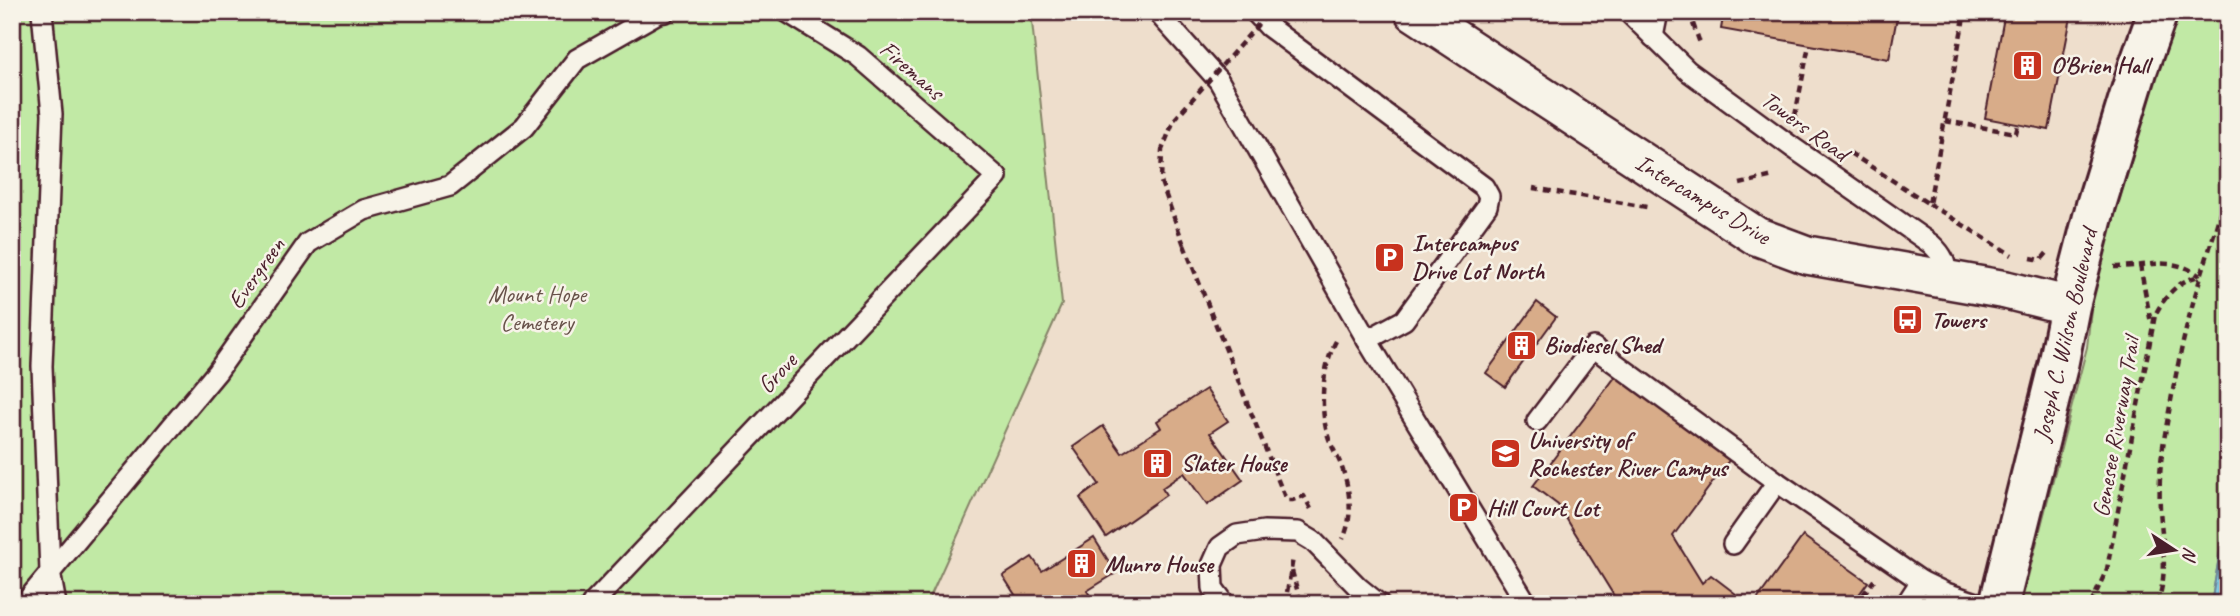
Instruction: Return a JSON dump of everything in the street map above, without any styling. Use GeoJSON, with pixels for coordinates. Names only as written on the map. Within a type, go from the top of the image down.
{"type":"FeatureCollection","features":[{"type":"Feature","properties":{"kind":"street","name":"Intercampus Drive"},"geometry":{"type":"LineString","coordinates":[[1414,12],[1756,236],[1807,255],[2027,294],[2070,306]]}},
{"type":"Feature","properties":{"kind":"street","name":"Joseph C. Wilson Boulevard"},"geometry":{"type":"LineString","coordinates":[[2138,68],[2148,12]]}},
{"type":"Feature","properties":{"kind":"street","name":"Joseph C. Wilson Boulevard"},"geometry":{"type":"LineString","coordinates":[[1999,604],[2096,205],[2158,12]]}},
{"type":"Feature","properties":{"kind":"lane"},"geometry":{"type":"LineString","coordinates":[[42,12],[52,114],[42,366],[50,572],[56,604]]}},
{"type":"Feature","properties":{"kind":"lane","name":"Evergreen"},"geometry":{"type":"LineString","coordinates":[[24,604],[217,372],[308,243],[364,209],[450,186],[524,127],[577,59],[665,12]]}},
{"type":"Feature","properties":{"kind":"lane","name":"Firemans"},"geometry":{"type":"LineString","coordinates":[[787,12],[858,56],[997,177]]}},
{"type":"Feature","properties":{"kind":"lane"},"geometry":{"type":"LineString","coordinates":[[1157,12],[1219,81],[1367,340],[1527,604]]}},
{"type":"Feature","properties":{"kind":"lane"},"geometry":{"type":"LineString","coordinates":[[1255,12],[1269,27],[1484,187],[1489,196],[1487,206],[1404,320],[1367,340]]}},
{"type":"Feature","properties":{"kind":"lane","name":"Towers Road"},"geometry":{"type":"LineString","coordinates":[[1628,12],[1688,71],[1931,244],[1942,254],[1947,266],[1946,279]]}},
{"type":"Feature","properties":{"kind":"lane"},"geometry":{"type":"LineString","coordinates":[[1653,37],[1658,12]]}},
{"type":"Feature","properties":{"kind":"lane","name":"Grove"},"geometry":{"type":"LineString","coordinates":[[592,604],[997,177]]}},
{"type":"Feature","properties":{"kind":"lane"},"geometry":{"type":"LineString","coordinates":[[1537,421],[1593,347],[1777,482],[1921,581],[1946,593],[1980,604]]}},
{"type":"Feature","properties":{"kind":"lane"},"geometry":{"type":"LineString","coordinates":[[1733,544],[1777,482]]}},
{"type":"Feature","properties":{"kind":"lane"},"geometry":{"type":"LineString","coordinates":[[1225,604],[1213,588],[1212,565],[1220,547],[1237,535],[1264,531],[1298,532],[1313,541],[1358,587],[1379,604]]}},
{"type":"Feature","properties":{"kind":"lane"},"geometry":{"type":"LineString","coordinates":[[1906,604],[1921,581]]}},
{"type":"Feature","properties":{"kind":"path"},"geometry":{"type":"LineString","coordinates":[[1269,12],[1174,120],[1162,150],[1161,182],[1284,495],[1288,500],[1304,496],[1313,513]]}},
{"type":"Feature","properties":{"kind":"path"},"geometry":{"type":"LineString","coordinates":[[1692,12],[1691,19],[1699,43],[1705,51]]}},
{"type":"Feature","properties":{"kind":"path"},"geometry":{"type":"LineString","coordinates":[[1929,204],[1965,12]]}},
{"type":"Feature","properties":{"kind":"path"},"geometry":{"type":"LineString","coordinates":[[1785,109],[1795,116],[1809,45]]}},
{"type":"Feature","properties":{"kind":"path"},"geometry":{"type":"LineString","coordinates":[[1945,121],[2016,133],[2018,125]]}},
{"type":"Feature","properties":{"kind":"path"},"geometry":{"type":"LineString","coordinates":[[1839,146],[2015,256]]}},
{"type":"Feature","properties":{"kind":"path"},"geometry":{"type":"LineString","coordinates":[[1733,186],[1773,176]]}},
{"type":"Feature","properties":{"kind":"path","name":"Genesee Riverway Trail"},"geometry":{"type":"LineString","coordinates":[[2157,604],[2165,572],[2160,506],[2161,462],[2182,352],[2228,176]]}},
{"type":"Feature","properties":{"kind":"path"},"geometry":{"type":"LineString","coordinates":[[1533,188],[1644,208]]}},
{"type":"Feature","properties":{"kind":"path"},"geometry":{"type":"LineString","coordinates":[[2028,258],[2041,260],[2056,245]]}},
{"type":"Feature","properties":{"kind":"path"},"geometry":{"type":"LineString","coordinates":[[2112,267],[2179,264],[2201,276]]}},
{"type":"Feature","properties":{"kind":"path"},"geometry":{"type":"LineString","coordinates":[[2140,265],[2152,327]]}},
{"type":"Feature","properties":{"kind":"path","name":"Genesee Riverway Trail"},"geometry":{"type":"LineString","coordinates":[[2091,604],[2107,569],[2155,315],[2169,293],[2192,277],[2201,276]]}},
{"type":"Feature","properties":{"kind":"path"},"geometry":{"type":"LineString","coordinates":[[1336,341],[1330,352],[1323,412],[1328,436],[1349,489],[1348,527],[1339,547]]}},
{"type":"Feature","properties":{"kind":"path"},"geometry":{"type":"LineString","coordinates":[[1285,604],[1294,550]]}},
{"type":"Feature","properties":{"kind":"path"},"geometry":{"type":"LineString","coordinates":[[1291,569],[1301,604]]}},
{"type":"Feature","properties":{"kind":"shaded area","name":"University of Rochester River Campus"},"geometry":{"type":"Polygon","coordinates":[[[1024,12],[2138,12],[2070,237],[1977,604],[927,604],[1062,304],[1032,22],[1024,12]]]}},
{"type":"Feature","properties":{"kind":"green space","name":"Mount Hope Cemetery"},"geometry":{"type":"Polygon","coordinates":[[[12,12],[1024,12],[1032,22],[1062,304],[927,604],[12,604],[12,12]]]}},
{"type":"Feature","properties":{"kind":"green space"},"geometry":{"type":"Polygon","coordinates":[[[2176,12],[2228,12],[2228,505],[2211,604],[2021,604],[2087,347],[2092,300],[2176,12]]]}},
{"type":"Feature","properties":{"kind":"water"},"geometry":{"type":"Polygon","coordinates":[[[2228,505],[2228,604],[2211,604],[2228,505]]]}},
{"type":"Feature","properties":{"kind":"building"},"geometry":{"type":"Polygon","coordinates":[[[1724,12],[1898,12],[1889,59],[1721,29],[1724,12]]]}},
{"type":"Feature","properties":{"kind":"building","name":"O'Brien Hall"},"geometry":{"type":"Polygon","coordinates":[[[2005,12],[2072,12],[2049,130],[1985,118],[2005,12]]]}},
{"type":"Feature","properties":{"kind":"building","name":"Biodiesel Shed"},"geometry":{"type":"Polygon","coordinates":[[[1537,302],[1556,317],[1505,387],[1486,373],[1537,302]]]}},
{"type":"Feature","properties":{"kind":"building"},"geometry":{"type":"Polygon","coordinates":[[[1616,376],[1730,459],[1673,536],[1702,583],[1711,575],[1736,594],[1732,603],[1734,604],[1619,604],[1558,505],[1533,486],[1616,376]]]}},
{"type":"Feature","properties":{"kind":"building","name":"Slater House"},"geometry":{"type":"Polygon","coordinates":[[[1206,389],[1228,421],[1210,433],[1243,480],[1207,505],[1184,473],[1162,488],[1166,495],[1106,537],[1080,498],[1099,484],[1073,447],[1103,426],[1122,453],[1161,428],[1157,421],[1206,389]]]}},
{"type":"Feature","properties":{"kind":"building"},"geometry":{"type":"Polygon","coordinates":[[[1803,536],[1868,582],[1852,604],[1754,604],[1803,536]]]}},
{"type":"Feature","properties":{"kind":"building","name":"Munro House"},"geometry":{"type":"Polygon","coordinates":[[[1094,538],[1116,573],[1087,591],[1096,604],[1021,604],[1003,576],[1032,557],[1042,571],[1094,538]]]}},
{"type":"Feature","properties":{"kind":"place","name":"O'Brien Hall"},"geometry":{"type":"Point","coordinates":[2028,65]}},
{"type":"Feature","properties":{"kind":"place","name":"Intercampus Drive Lot North"},"geometry":{"type":"Point","coordinates":[1389,257]}},
{"type":"Feature","properties":{"kind":"place","name":"Towers"},"geometry":{"type":"Point","coordinates":[1908,320]}},
{"type":"Feature","properties":{"kind":"place","name":"Biodiesel Shed"},"geometry":{"type":"Point","coordinates":[1521,345]}},
{"type":"Feature","properties":{"kind":"place","name":"University of Rochester River Campus"},"geometry":{"type":"Point","coordinates":[1505,454]}},
{"type":"Feature","properties":{"kind":"place","name":"Slater House"},"geometry":{"type":"Point","coordinates":[1158,463]}},
{"type":"Feature","properties":{"kind":"place","name":"Hill Court Lot"},"geometry":{"type":"Point","coordinates":[1464,508]}},
{"type":"Feature","properties":{"kind":"place","name":"Munro House"},"geometry":{"type":"Point","coordinates":[1082,564]}}]}
